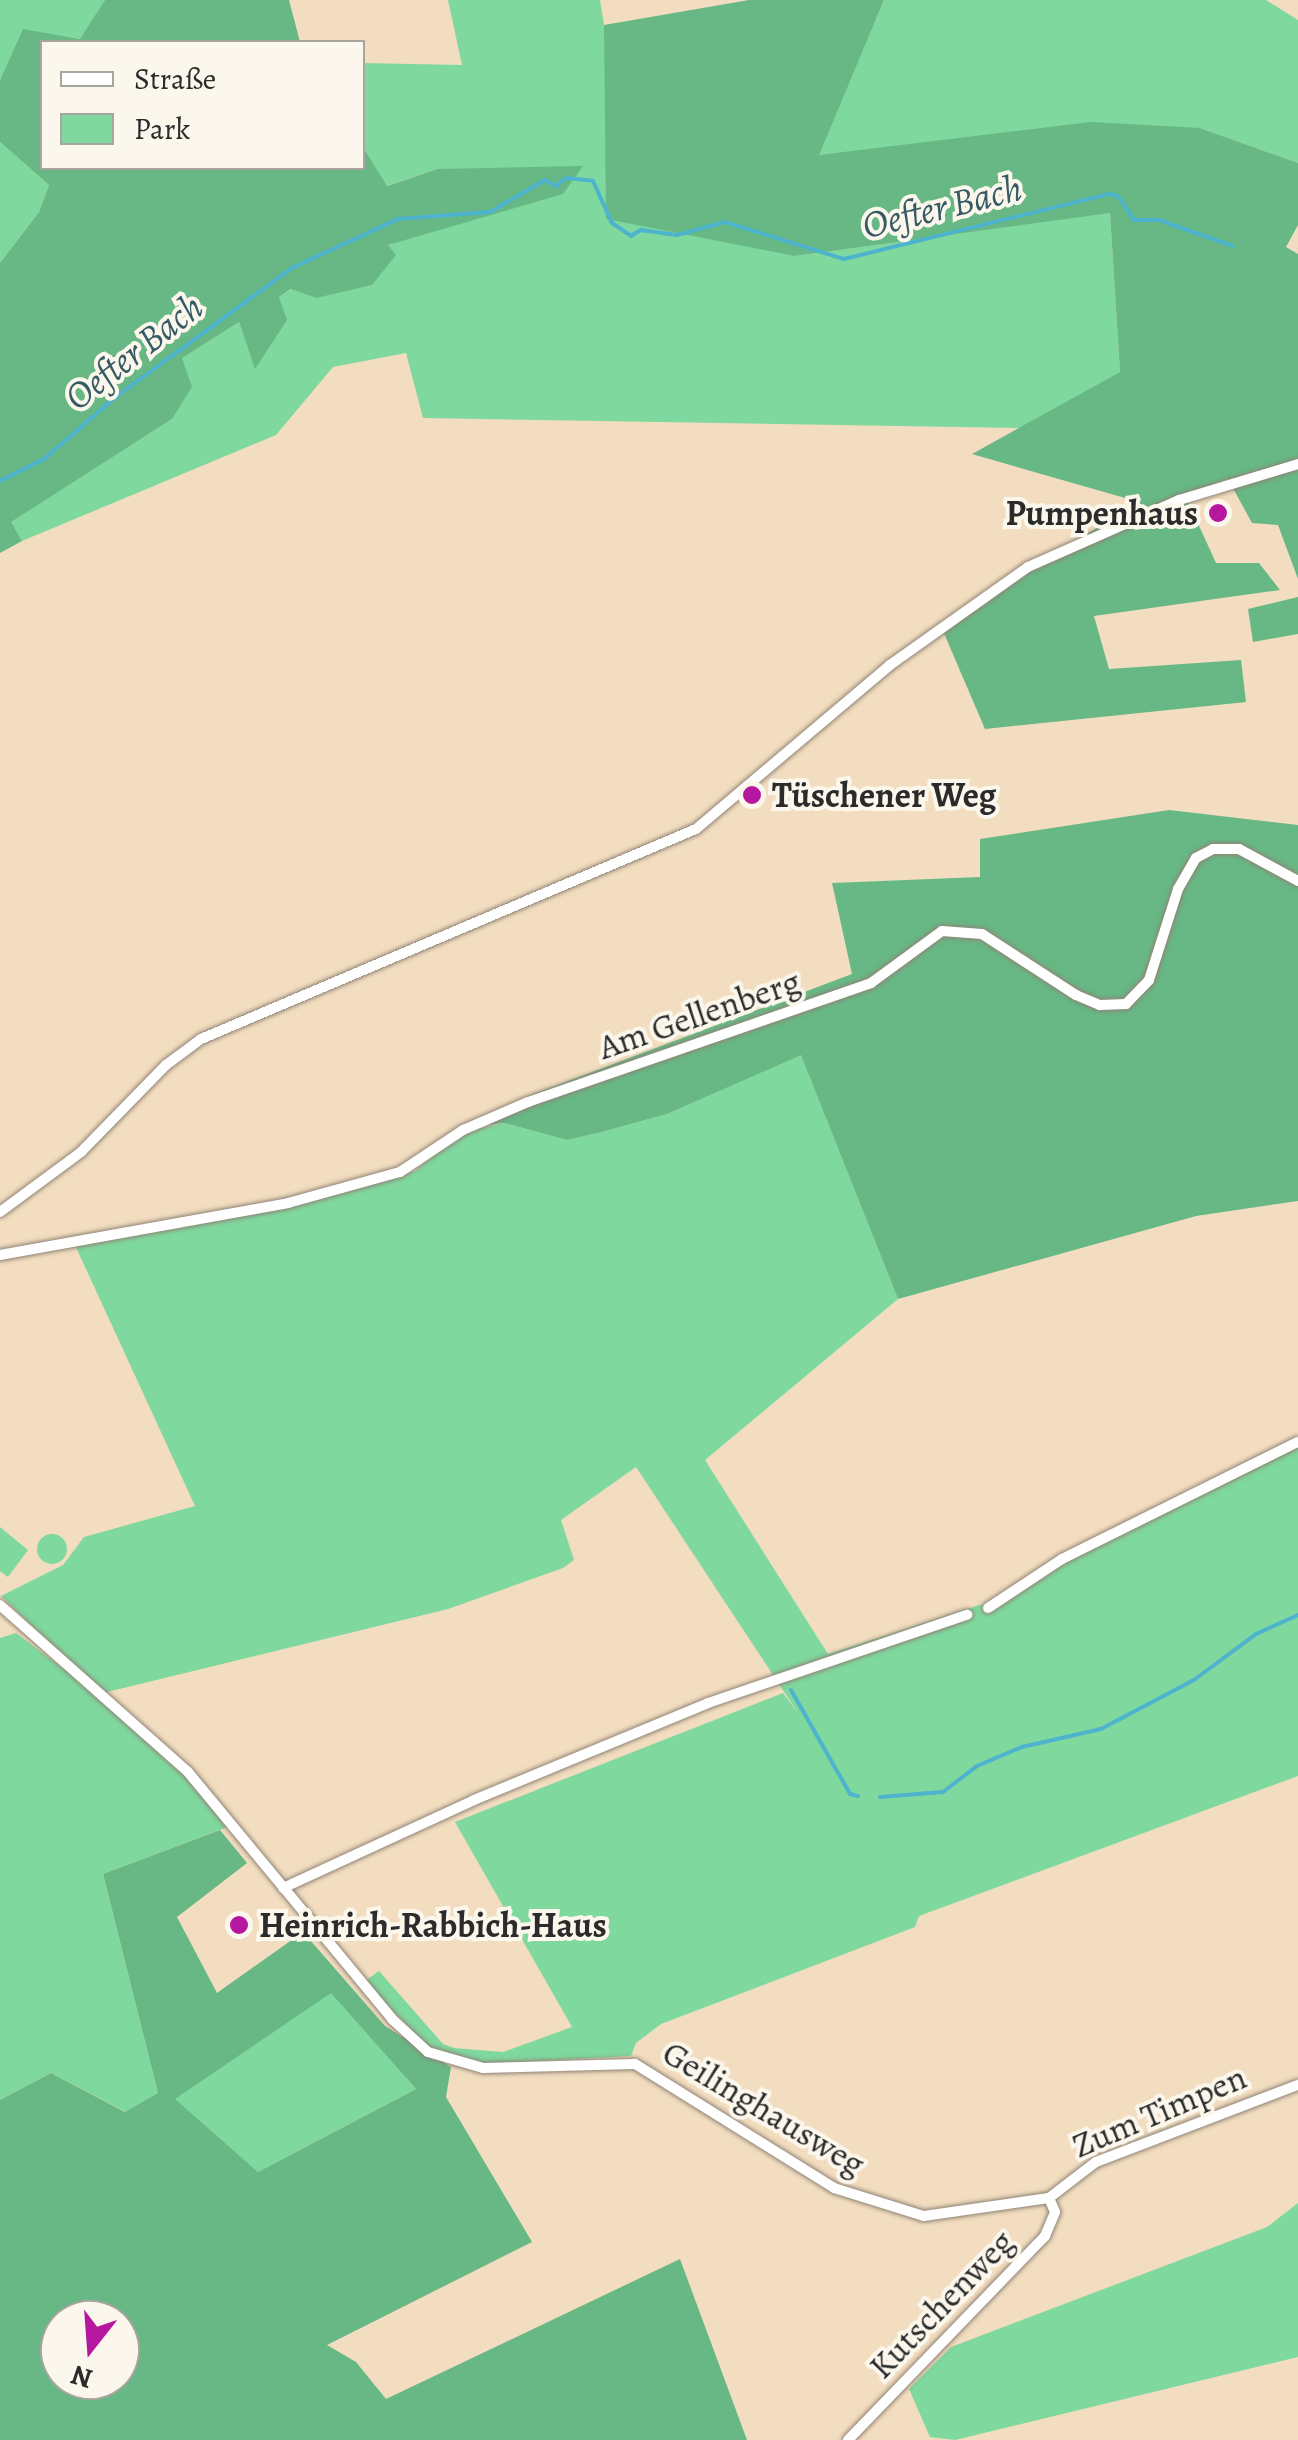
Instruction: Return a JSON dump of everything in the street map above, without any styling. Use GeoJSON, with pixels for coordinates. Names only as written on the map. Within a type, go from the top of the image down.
{"type":"FeatureCollection","features":[{"type":"Feature","properties":{"kind":"street"},"geometry":{"type":"LineString","coordinates":[[0,1212],[81,1152],[166,1065],[200,1039],[696,829],[890,666],[1028,567],[1179,500],[1298,464]]}},
{"type":"Feature","properties":{"kind":"street","name":"Am Gellenberg"},"geometry":{"type":"LineString","coordinates":[[0,1254],[288,1203],[400,1172],[463,1130],[528,1102],[870,983],[942,931],[982,934],[1076,995],[1100,1006],[1126,1004],[1149,980],[1178,889],[1196,858],[1221,847],[1240,849],[1298,881]]}},
{"type":"Feature","properties":{"kind":"street"},"geometry":{"type":"LineString","coordinates":[[988,1608],[1062,1559],[1298,1442]]}},
{"type":"Feature","properties":{"kind":"street","name":"Geilinghausweg"},"geometry":{"type":"LineString","coordinates":[[0,1605],[188,1772],[392,2020],[442,2059],[483,2068],[635,2064],[834,2188],[924,2216],[1036,2195],[1049,2198]]}},
{"type":"Feature","properties":{"kind":"street"},"geometry":{"type":"LineString","coordinates":[[283,1888],[474,1800],[708,1703],[968,1615]]}},
{"type":"Feature","properties":{"kind":"street","name":"Zum Timpen"},"geometry":{"type":"LineString","coordinates":[[1049,2198],[1096,2162],[1298,2084]]}},
{"type":"Feature","properties":{"kind":"street","name":"Kutschenweg"},"geometry":{"type":"LineString","coordinates":[[848,2440],[1045,2236],[1055,2212],[1049,2198]]}},
{"type":"Feature","properties":{"kind":"green space"},"geometry":{"type":"Polygon","coordinates":[[[0,0],[105,0],[81,39],[23,30],[0,80],[0,0]]]}},
{"type":"Feature","properties":{"kind":"green space"},"geometry":{"type":"Polygon","coordinates":[[[105,0],[289,0],[299,40],[40,40],[40,170],[365,170],[365,150],[387,186],[437,169],[583,166],[563,194],[388,245],[396,255],[372,285],[316,298],[291,289],[279,297],[287,320],[255,369],[239,322],[182,358],[192,387],[172,419],[11,522],[22,541],[0,553],[0,263],[39,212],[49,185],[0,142],[0,80],[23,29],[80,39],[105,0]]]}},
{"type":"Feature","properties":{"kind":"green space"},"geometry":{"type":"Polygon","coordinates":[[[448,0],[600,0],[604,25],[795,256],[1110,212],[1120,372],[1021,428],[423,418],[406,353],[333,367],[276,435],[22,541],[10,522],[172,419],[181,358],[239,322],[255,367],[279,297],[292,289],[316,298],[387,246],[418,232],[437,169],[386,186],[365,150],[365,63],[462,65],[448,0]]]}},
{"type":"Feature","properties":{"kind":"green space"},"geometry":{"type":"Polygon","coordinates":[[[749,0],[884,0],[819,155],[1091,122],[1200,128],[1298,163],[1298,225],[1286,247],[1298,254],[1298,579],[1278,525],[1252,523],[1228,479],[1185,495],[1216,563],[1259,563],[1280,590],[1094,616],[1109,669],[1241,660],[1246,702],[985,729],[940,624],[1139,502],[972,454],[1120,372],[1110,213],[795,256],[606,219],[604,25],[749,0]]]}},
{"type":"Feature","properties":{"kind":"green space"},"geometry":{"type":"Polygon","coordinates":[[[884,0],[1266,0],[1298,20],[1298,163],[1200,128],[818,155],[884,0]]]}},
{"type":"Feature","properties":{"kind":"green space"},"geometry":{"type":"Polygon","coordinates":[[[0,142],[49,185],[39,212],[0,263],[0,142]]]}},
{"type":"Feature","properties":{"kind":"green space"},"geometry":{"type":"Polygon","coordinates":[[[1298,597],[1298,634],[1253,642],[1248,609],[1298,597]]]}},
{"type":"Feature","properties":{"kind":"green space"},"geometry":{"type":"Polygon","coordinates":[[[1169,810],[1298,825],[1298,1201],[1196,1216],[898,1299],[801,1055],[667,1114],[567,1140],[504,1123],[458,1129],[531,1095],[852,974],[832,883],[980,877],[980,839],[1169,810]]]}},
{"type":"Feature","properties":{"kind":"green space"},"geometry":{"type":"Polygon","coordinates":[[[801,1054],[898,1299],[705,1460],[828,1654],[1001,1598],[1080,1546],[1298,1438],[1298,1776],[919,1916],[915,1927],[661,2024],[636,2043],[631,2056],[484,2064],[431,2051],[365,1981],[379,1971],[443,2044],[454,2048],[503,2052],[572,2027],[455,1822],[783,1693],[798,1713],[636,1467],[561,1520],[574,1560],[563,1568],[448,1609],[103,1693],[1,1596],[63,1565],[84,1537],[195,1506],[74,1243],[375,1183],[415,1171],[462,1132],[504,1123],[567,1140],[602,1132],[667,1114],[801,1054]]]}},
{"type":"Feature","properties":{"kind":"green space"},"geometry":{"type":"Polygon","coordinates":[[[0,1527],[28,1550],[8,1577],[0,1571],[0,1527]]]}},
{"type":"Feature","properties":{"kind":"green space"},"geometry":{"type":"Polygon","coordinates":[[[52,1534],[63,1538],[67,1549],[63,1560],[52,1564],[41,1560],[37,1549],[41,1538],[52,1534]]]}},
{"type":"Feature","properties":{"kind":"green space"},"geometry":{"type":"Polygon","coordinates":[[[16,1633],[148,1733],[230,1826],[103,1874],[158,2093],[126,2112],[51,2073],[0,2100],[0,1638],[16,1633]]]}},
{"type":"Feature","properties":{"kind":"green space"},"geometry":{"type":"Polygon","coordinates":[[[220,1830],[247,1863],[177,1917],[217,1993],[303,1932],[385,2026],[451,2067],[446,2097],[532,2242],[327,2345],[356,2362],[386,2399],[680,2259],[747,2440],[0,2440],[0,2100],[51,2073],[125,2112],[158,2093],[103,1874],[220,1830]],[[331,1993],[175,2099],[258,2172],[416,2089],[331,1993]]]}},
{"type":"Feature","properties":{"kind":"green space"},"geometry":{"type":"Polygon","coordinates":[[[331,1992],[416,2089],[258,2172],[174,2099],[331,1992]]]}},
{"type":"Feature","properties":{"kind":"green space"},"geometry":{"type":"Polygon","coordinates":[[[1298,2203],[1298,2357],[955,2440],[930,2437],[909,2389],[951,2347],[1267,2227],[1298,2203]]]}},
{"type":"Feature","properties":{"kind":"waterway","name":"Oefter Bach"},"geometry":{"type":"LineString","coordinates":[[0,481],[44,459],[117,396],[292,268],[398,219],[490,212],[545,180],[556,186],[566,178],[593,181],[612,223],[631,236],[641,230],[677,235],[725,222],[844,259],[1109,194],[1118,196],[1134,220],[1159,220],[1233,246]]}},
{"type":"Feature","properties":{"kind":"waterway"},"geometry":{"type":"LineString","coordinates":[[880,1797],[943,1792],[977,1766],[1022,1747],[1101,1729],[1194,1680],[1256,1634],[1298,1615]]}},
{"type":"Feature","properties":{"kind":"waterway"},"geometry":{"type":"LineString","coordinates":[[791,1690],[850,1794],[858,1796]]}},
{"type":"Feature","properties":{"kind":"place","name":"Pumpenhaus"},"geometry":{"type":"Point","coordinates":[1218,513]}},
{"type":"Feature","properties":{"kind":"place","name":"Tüschener Weg"},"geometry":{"type":"Point","coordinates":[752,795]}},
{"type":"Feature","properties":{"kind":"place","name":"Heinrich-Rabbich-Haus"},"geometry":{"type":"Point","coordinates":[239,1925]}}]}
